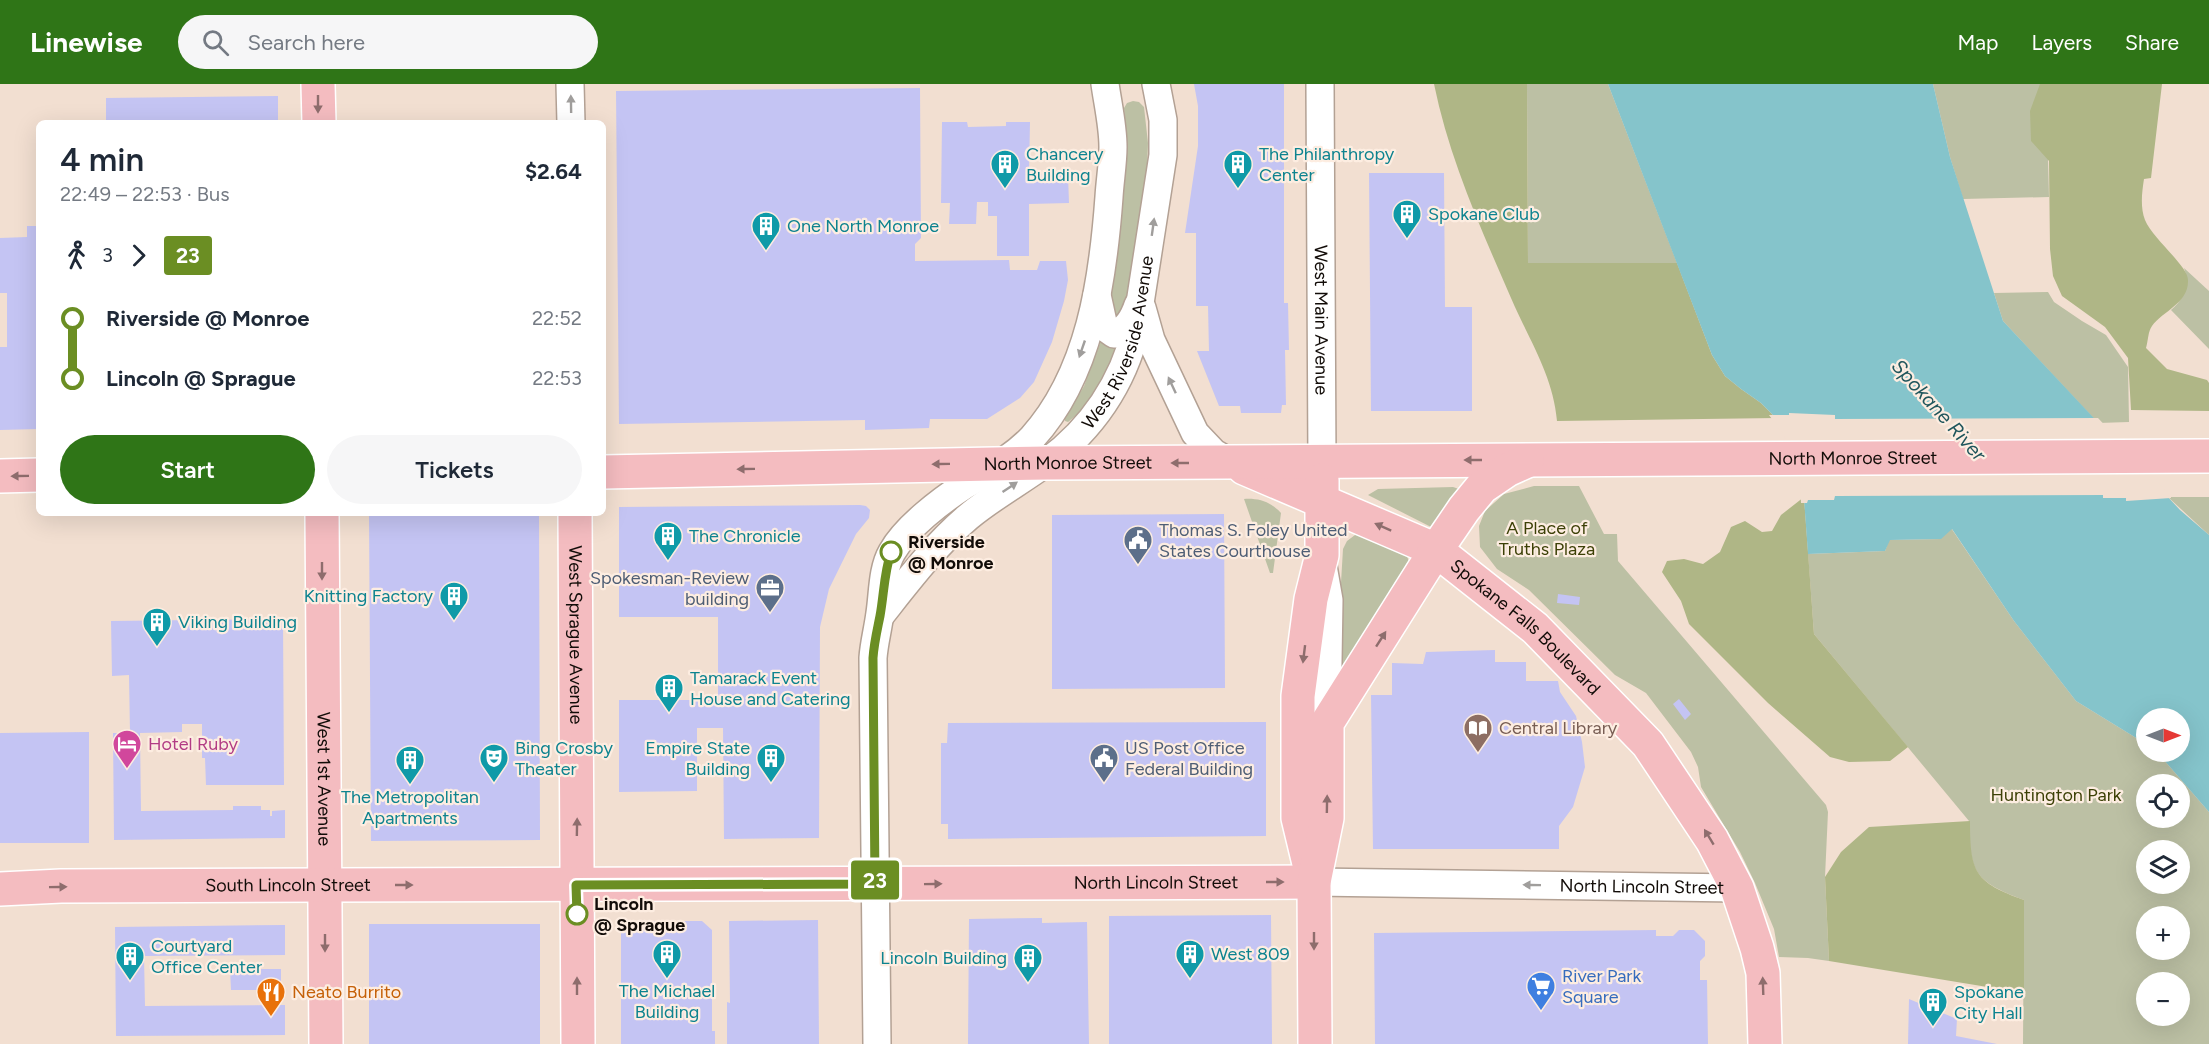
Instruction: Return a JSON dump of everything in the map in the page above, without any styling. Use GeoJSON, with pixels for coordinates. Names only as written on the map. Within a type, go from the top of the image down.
{"type":"FeatureCollection","features":[{"type":"Feature","properties":{"kind":"main road"},"geometry":{"type":"LineString","coordinates":[[318,84],[319,120]]}},
{"type":"Feature","properties":{"kind":"main road","name":"North Monroe Street"},"geometry":{"type":"LineString","coordinates":[[606,472],[1000,463],[2209,456]]}},
{"type":"Feature","properties":{"kind":"main road","name":"North Monroe Street"},"geometry":{"type":"LineString","coordinates":[[1327,723],[1436,550],[1482,486],[1507,470],[1532,459]]}},
{"type":"Feature","properties":{"kind":"main road","name":"West Main Avenue"},"geometry":{"type":"LineString","coordinates":[[1314,882],[1298,818],[1298,696],[1311,599],[1322,555],[1322,462]]}},
{"type":"Feature","properties":{"kind":"main road","name":"Spokane Falls Boulevard"},"geometry":{"type":"LineString","coordinates":[[1231,463],[1436,550],[1535,628],[1648,744],[1712,840],[1737,888],[1763,973],[1765,1044]]}},
{"type":"Feature","properties":{"kind":"main road"},"geometry":{"type":"LineString","coordinates":[[0,476],[36,476]]}},
{"type":"Feature","properties":{"kind":"main road","name":"West 1st Avenue"},"geometry":{"type":"LineString","coordinates":[[322,516],[326,1044]]}},
{"type":"Feature","properties":{"kind":"main road","name":"West Sprague Avenue"},"geometry":{"type":"LineString","coordinates":[[575,516],[578,1044]]}},
{"type":"Feature","properties":{"kind":"main road","name":"West Main Avenue"},"geometry":{"type":"LineString","coordinates":[[1315,1044],[1314,882],[1327,818],[1327,723]]}},
{"type":"Feature","properties":{"kind":"main road","name":"North Lincoln Street"},"geometry":{"type":"LineString","coordinates":[[576,885],[1099,881],[1314,882]]}},
{"type":"Feature","properties":{"kind":"main road","name":"South Lincoln Street"},"geometry":{"type":"LineString","coordinates":[[0,889],[576,885]]}},
{"type":"Feature","properties":{"kind":"street"},"geometry":{"type":"LineString","coordinates":[[570,84],[571,120]]}},
{"type":"Feature","properties":{"kind":"street","name":"West Riverside Avenue"},"geometry":{"type":"LineString","coordinates":[[877,1044],[873,658],[886,567],[891,552],[905,534],[958,490],[1020,450],[1033,437],[1061,398],[1081,352],[1097,291],[1107,228],[1113,146],[1105,84]]}},
{"type":"Feature","properties":{"kind":"street","name":"West Riverside Avenue"},"geometry":{"type":"LineString","coordinates":[[880,616],[922,565],[969,516],[1046,463],[1083,431],[1100,411],[1116,384],[1132,347],[1163,155],[1163,120],[1156,84]]}},
{"type":"Feature","properties":{"kind":"street","name":"West Main Avenue"},"geometry":{"type":"LineString","coordinates":[[1320,84],[1322,462]]}},
{"type":"Feature","properties":{"kind":"street"},"geometry":{"type":"LineString","coordinates":[[1097,291],[1098,306],[1104,327],[1114,334],[1128,324],[1141,298]]}},
{"type":"Feature","properties":{"kind":"street"},"geometry":{"type":"LineString","coordinates":[[1141,298],[1144,321],[1150,340],[1195,433],[1214,453],[1231,463]]}},
{"type":"Feature","properties":{"kind":"street","name":"West Main Avenue"},"geometry":{"type":"LineString","coordinates":[[1322,555],[1329,600],[1327,723]]}},
{"type":"Feature","properties":{"kind":"street","name":"North Lincoln Street"},"geometry":{"type":"LineString","coordinates":[[1314,882],[1737,888]]}},
{"type":"Feature","properties":{"kind":"green space"},"geometry":{"type":"Polygon","coordinates":[[[1434,84],[1527,84],[1528,263],[1677,263],[1712,355],[1725,376],[1761,403],[1776,418],[1557,421],[1551,388],[1488,246],[1457,166],[1434,84]]]}},
{"type":"Feature","properties":{"kind":"green space"},"geometry":{"type":"Polygon","coordinates":[[[1527,84],[1608,84],[1677,263],[1528,264],[1527,84]]]}},
{"type":"Feature","properties":{"kind":"green space"},"geometry":{"type":"Polygon","coordinates":[[[1933,84],[2046,84],[2049,197],[1963,199],[1950,157],[1933,84]]]}},
{"type":"Feature","properties":{"kind":"green space"},"geometry":{"type":"Polygon","coordinates":[[[2040,84],[2162,84],[2151,178],[2144,179],[2142,210],[2149,227],[2182,267],[2188,280],[2187,288],[2180,301],[2151,328],[2146,348],[2167,369],[2207,380],[2209,383],[2209,411],[2131,410],[2128,358],[2105,327],[2062,296],[2053,276],[2050,249],[2049,161],[2031,141],[2030,111],[2040,84]]]}},
{"type":"Feature","properties":{"kind":"green space"},"geometry":{"type":"Polygon","coordinates":[[[1139,102],[1144,107],[1148,143],[1147,172],[1128,314],[1116,321],[1107,312],[1123,200],[1126,144],[1124,108],[1127,103],[1139,102]]]}},
{"type":"Feature","properties":{"kind":"green space"},"geometry":{"type":"Polygon","coordinates":[[[2184,268],[2209,291],[2209,349],[2171,310],[2180,301],[2185,291],[2184,268]]]}},
{"type":"Feature","properties":{"kind":"green space"},"geometry":{"type":"Polygon","coordinates":[[[2048,292],[2054,302],[2106,335],[2128,367],[2129,422],[2098,423],[2003,321],[1994,293],[2048,292]]]}},
{"type":"Feature","properties":{"kind":"green space"},"geometry":{"type":"Polygon","coordinates":[[[1103,335],[1124,336],[1093,401],[1068,422],[1065,421],[1084,386],[1103,335]]]}},
{"type":"Feature","properties":{"kind":"green space","name":"A Place of Truths Plaza"},"geometry":{"type":"Polygon","coordinates":[[[1534,486],[1579,486],[1604,534],[1617,534],[1618,561],[1826,805],[1828,812],[1825,877],[1829,961],[1779,957],[1774,929],[1755,883],[1740,852],[1701,787],[1698,767],[1691,752],[1646,693],[1615,675],[1529,590],[1497,569],[1480,547],[1479,526],[1485,511],[1504,494],[1534,486]]]}},
{"type":"Feature","properties":{"kind":"green space"},"geometry":{"type":"Polygon","coordinates":[[[1453,487],[1462,490],[1433,528],[1368,495],[1378,489],[1453,487]]]}},
{"type":"Feature","properties":{"kind":"green space"},"geometry":{"type":"Polygon","coordinates":[[[1804,497],[1814,634],[1908,747],[1890,761],[1849,762],[1830,757],[1768,703],[1689,624],[1681,601],[1662,572],[1667,561],[1684,559],[1703,564],[1720,552],[1731,527],[1745,521],[1762,532],[1772,531],[1781,515],[1804,497]]]}},
{"type":"Feature","properties":{"kind":"green space"},"geometry":{"type":"Polygon","coordinates":[[[2168,497],[2209,497],[2209,535],[2168,497]]]}},
{"type":"Feature","properties":{"kind":"green space"},"geometry":{"type":"Polygon","coordinates":[[[1244,499],[1264,502],[1281,513],[1273,573],[1270,573],[1244,499]]]}},
{"type":"Feature","properties":{"kind":"green space","name":"Huntington Park"},"geometry":{"type":"Polygon","coordinates":[[[1951,528],[2014,621],[2076,701],[2136,738],[2136,762],[2166,762],[2176,774],[2136,774],[2136,828],[2190,828],[2190,790],[2209,812],[2209,1044],[2023,1044],[2024,900],[1994,887],[1978,873],[1971,853],[1969,821],[1814,634],[1808,554],[1885,551],[1889,540],[1940,539],[1951,528]]]}},
{"type":"Feature","properties":{"kind":"green space"},"geometry":{"type":"Polygon","coordinates":[[[1359,532],[1406,553],[1409,562],[1344,668],[1339,669],[1336,666],[1343,549],[1347,541],[1359,532]]]}},
{"type":"Feature","properties":{"kind":"green space"},"geometry":{"type":"Polygon","coordinates":[[[1970,821],[1972,853],[1979,873],[1985,881],[1995,887],[2024,900],[2024,993],[1829,961],[1825,877],[1841,852],[1869,827],[1970,821]]]}},
{"type":"Feature","properties":{"kind":"water","name":"Spokane River"},"geometry":{"type":"Polygon","coordinates":[[[1608,84],[1933,84],[1950,157],[2003,321],[2180,510],[2209,535],[2209,812],[2190,790],[2190,774],[2176,774],[2166,762],[2190,762],[2190,708],[2136,708],[2136,738],[2076,701],[2014,621],[1952,529],[1941,539],[1890,540],[1885,551],[1808,554],[1802,471],[1776,418],[1761,403],[1725,376],[1712,355],[1608,84]]]}},
{"type":"Feature","properties":{"kind":"pier"},"geometry":{"type":"Polygon","coordinates":[[[1789,413],[1835,415],[1835,419],[2098,418],[2171,498],[2126,501],[2126,498],[2103,498],[2103,495],[1835,496],[1834,500],[1808,500],[1807,503],[1801,503],[1799,471],[1783,434],[1769,415],[1789,415],[1789,413]]]}},
{"type":"Feature","properties":{"kind":"building"},"geometry":{"type":"Polygon","coordinates":[[[1194,84],[1284,84],[1284,303],[1288,303],[1289,350],[1285,350],[1286,405],[1282,405],[1281,413],[1241,413],[1240,406],[1219,406],[1197,351],[1209,351],[1208,306],[1196,306],[1196,233],[1185,233],[1198,146],[1198,106],[1194,84]]]}},
{"type":"Feature","properties":{"kind":"building","name":"One North Monroe"},"geometry":{"type":"Polygon","coordinates":[[[920,88],[921,238],[915,244],[915,261],[1009,260],[1010,270],[1037,270],[1040,261],[1066,261],[1068,280],[1052,342],[1034,382],[1020,398],[987,419],[930,419],[929,428],[865,430],[865,420],[619,424],[616,91],[920,88]]]}},
{"type":"Feature","properties":{"kind":"building"},"geometry":{"type":"Polygon","coordinates":[[[278,96],[278,120],[106,120],[106,98],[278,96]]]}},
{"type":"Feature","properties":{"kind":"building","name":"Chancery Building"},"geometry":{"type":"Polygon","coordinates":[[[942,122],[967,122],[968,127],[1006,126],[1006,122],[1030,122],[1029,173],[1068,175],[1069,203],[1029,204],[1029,256],[997,256],[997,216],[988,216],[988,202],[977,202],[976,224],[949,224],[950,203],[941,203],[942,122]]]}},
{"type":"Feature","properties":{"kind":"building","name":"Spokane Club"},"geometry":{"type":"Polygon","coordinates":[[[1369,173],[1444,173],[1445,307],[1472,307],[1472,411],[1371,411],[1369,173]]]}},
{"type":"Feature","properties":{"kind":"building"},"geometry":{"type":"Polygon","coordinates":[[[27,226],[36,226],[36,429],[0,430],[0,347],[7,347],[7,293],[0,293],[0,238],[27,237],[27,226]]]}},
{"type":"Feature","properties":{"kind":"building"},"geometry":{"type":"Polygon","coordinates":[[[860,505],[870,510],[869,518],[856,534],[829,589],[820,627],[819,838],[724,839],[723,728],[697,728],[697,791],[619,792],[619,700],[718,700],[718,617],[619,617],[619,507],[860,505]]]}},
{"type":"Feature","properties":{"kind":"building","name":"Thomas S. Foley United States Courthouse"},"geometry":{"type":"Polygon","coordinates":[[[1224,514],[1225,688],[1052,689],[1052,515],[1224,514]]]}},
{"type":"Feature","properties":{"kind":"building","name":"Knitting Factory"},"geometry":{"type":"Polygon","coordinates":[[[369,516],[539,516],[540,840],[371,841],[369,516]]]}},
{"type":"Feature","properties":{"kind":"building"},"geometry":{"type":"Polygon","coordinates":[[[1558,594],[1580,597],[1579,605],[1557,603],[1558,594]]]}},
{"type":"Feature","properties":{"kind":"building"},"geometry":{"type":"Polygon","coordinates":[[[283,619],[284,785],[206,785],[205,758],[202,758],[202,724],[182,724],[182,732],[140,733],[141,811],[233,810],[233,806],[261,806],[261,810],[270,810],[270,816],[272,816],[272,811],[285,810],[285,838],[114,840],[113,733],[130,733],[129,675],[112,676],[111,621],[283,619]]]}},
{"type":"Feature","properties":{"kind":"building","name":"Central Library"},"geometry":{"type":"Polygon","coordinates":[[[1495,650],[1495,662],[1526,662],[1526,681],[1558,681],[1560,692],[1576,716],[1585,767],[1573,807],[1559,826],[1559,849],[1373,849],[1371,695],[1392,695],[1392,663],[1423,664],[1426,652],[1495,650]]]}},
{"type":"Feature","properties":{"kind":"building"},"geometry":{"type":"Polygon","coordinates":[[[1679,699],[1691,714],[1685,720],[1673,704],[1679,699]]]}},
{"type":"Feature","properties":{"kind":"building","name":"US Post Office Federal Building"},"geometry":{"type":"Polygon","coordinates":[[[1266,722],[1266,836],[948,839],[948,824],[941,824],[941,743],[947,743],[948,723],[1266,722]]]}},
{"type":"Feature","properties":{"kind":"building"},"geometry":{"type":"Polygon","coordinates":[[[89,732],[89,843],[0,843],[0,733],[89,732]]]}},
{"type":"Feature","properties":{"kind":"building","name":"West 809"},"geometry":{"type":"Polygon","coordinates":[[[1271,915],[1272,1044],[1109,1044],[1109,916],[1271,915]]]}},
{"type":"Feature","properties":{"kind":"building","name":"Lincoln Building"},"geometry":{"type":"Polygon","coordinates":[[[1042,918],[1042,923],[1087,922],[1089,1044],[968,1044],[969,919],[1042,918]]]}},
{"type":"Feature","properties":{"kind":"building"},"geometry":{"type":"Polygon","coordinates":[[[818,920],[819,1044],[727,1044],[727,1002],[730,1003],[729,921],[818,920]]]}},
{"type":"Feature","properties":{"kind":"building","name":"The Michael Building"},"geometry":{"type":"Polygon","coordinates":[[[629,921],[702,921],[712,930],[712,1031],[715,1031],[715,1044],[621,1044],[621,928],[629,921]]]}},
{"type":"Feature","properties":{"kind":"building"},"geometry":{"type":"Polygon","coordinates":[[[369,924],[540,924],[540,1044],[369,1044],[369,924]]]}},
{"type":"Feature","properties":{"kind":"building","name":"Courtyard Office Center"},"geometry":{"type":"Polygon","coordinates":[[[285,925],[285,955],[144,956],[145,1006],[285,1005],[285,1035],[116,1036],[115,927],[285,925]]]}},
{"type":"Feature","properties":{"kind":"building","name":"River Park Square"},"geometry":{"type":"Polygon","coordinates":[[[1656,930],[1656,936],[1673,936],[1679,930],[1694,930],[1705,941],[1705,956],[1700,961],[1700,980],[1707,980],[1708,1044],[1375,1044],[1374,933],[1656,930]]]}},
{"type":"Feature","properties":{"kind":"building"},"geometry":{"type":"Polygon","coordinates":[[[230,969],[281,969],[281,990],[231,990],[230,969]]]}},
{"type":"Feature","properties":{"kind":"building","name":"Spokane City Hall"},"geometry":{"type":"Polygon","coordinates":[[[1909,999],[1957,1019],[1956,1036],[1997,1044],[1908,1044],[1909,999]]]}},
{"type":"Feature","properties":{"kind":"bus line","name":"23"},"geometry":{"type":"LineString","coordinates":[[577,914],[576,885],[875,884],[873,658],[886,567],[891,552]]}},
{"type":"Feature","properties":{"kind":"place","name":"Chancery Building"},"geometry":{"type":"Point","coordinates":[1005,190]}},
{"type":"Feature","properties":{"kind":"place","name":"The Philanthropy Center"},"geometry":{"type":"Point","coordinates":[1238,190]}},
{"type":"Feature","properties":{"kind":"place","name":"Spokane Club"},"geometry":{"type":"Point","coordinates":[1407,240]}},
{"type":"Feature","properties":{"kind":"place","name":"One North Monroe"},"geometry":{"type":"Point","coordinates":[766,252]}},
{"type":"Feature","properties":{"kind":"place","name":"Riverside @ Monroe"},"geometry":{"type":"Point","coordinates":[891,552]}},
{"type":"Feature","properties":{"kind":"place","name":"The Chronicle"},"geometry":{"type":"Point","coordinates":[668,562]}},
{"type":"Feature","properties":{"kind":"place","name":"Thomas S. Foley United States Courthouse"},"geometry":{"type":"Point","coordinates":[1138,566]}},
{"type":"Feature","properties":{"kind":"place","name":"Spokesman-Review building"},"geometry":{"type":"Point","coordinates":[770,614]}},
{"type":"Feature","properties":{"kind":"place","name":"Knitting Factory"},"geometry":{"type":"Point","coordinates":[454,622]}},
{"type":"Feature","properties":{"kind":"place","name":"Viking Building"},"geometry":{"type":"Point","coordinates":[157,648]}},
{"type":"Feature","properties":{"kind":"place","name":"Tamarack Event House and Catering"},"geometry":{"type":"Point","coordinates":[669,714]}},
{"type":"Feature","properties":{"kind":"place","name":"Central Library"},"geometry":{"type":"Point","coordinates":[1478,754]}},
{"type":"Feature","properties":{"kind":"place","name":"Hotel Ruby"},"geometry":{"type":"Point","coordinates":[127,770]}},
{"type":"Feature","properties":{"kind":"place","name":"Bing Crosby Theater"},"geometry":{"type":"Point","coordinates":[494,784]}},
{"type":"Feature","properties":{"kind":"place","name":"Empire State Building"},"geometry":{"type":"Point","coordinates":[771,784]}},
{"type":"Feature","properties":{"kind":"place","name":"US Post Office Federal Building"},"geometry":{"type":"Point","coordinates":[1104,784]}},
{"type":"Feature","properties":{"kind":"place","name":"The Metropolitan Apartments"},"geometry":{"type":"Point","coordinates":[410,786]}},
{"type":"Feature","properties":{"kind":"place","name":"Lincoln @ Sprague"},"geometry":{"type":"Point","coordinates":[577,914]}},
{"type":"Feature","properties":{"kind":"place","name":"The Michael Building"},"geometry":{"type":"Point","coordinates":[667,980]}},
{"type":"Feature","properties":{"kind":"place","name":"West 809"},"geometry":{"type":"Point","coordinates":[1190,980]}},
{"type":"Feature","properties":{"kind":"place","name":"Courtyard Office Center"},"geometry":{"type":"Point","coordinates":[130,982]}},
{"type":"Feature","properties":{"kind":"place","name":"Lincoln Building"},"geometry":{"type":"Point","coordinates":[1028,984]}},
{"type":"Feature","properties":{"kind":"place","name":"River Park Square"},"geometry":{"type":"Point","coordinates":[1541,1012]}},
{"type":"Feature","properties":{"kind":"place","name":"Neato Burrito"},"geometry":{"type":"Point","coordinates":[271,1018]}},
{"type":"Feature","properties":{"kind":"place","name":"Spokane City Hall"},"geometry":{"type":"Point","coordinates":[1933,1028]}}]}
